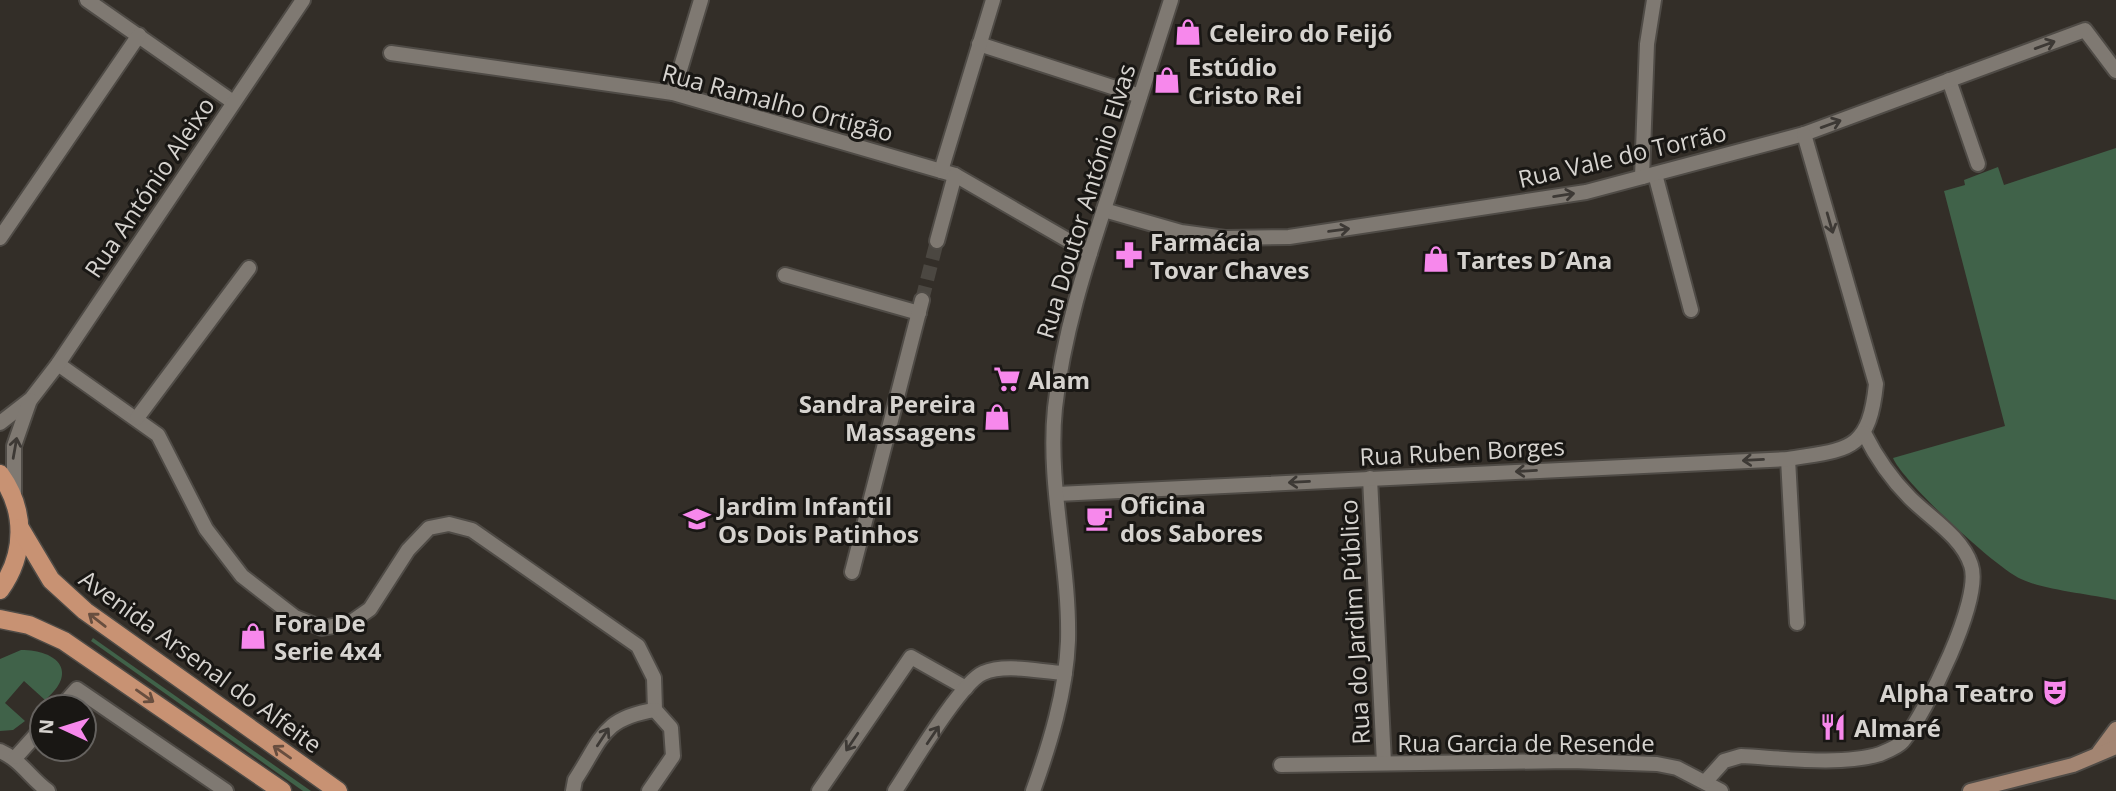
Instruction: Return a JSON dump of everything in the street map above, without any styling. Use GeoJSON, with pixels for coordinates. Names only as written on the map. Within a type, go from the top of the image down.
{"type":"FeatureCollection","features":[{"type":"Feature","properties":{"kind":"main road"},"geometry":{"type":"LineString","coordinates":[[0,474],[15,500],[20,528],[18,555],[0,590]]}},
{"type":"Feature","properties":{"kind":"main road","name":"Avenida Arsenal do Alfeite"},"geometry":{"type":"LineString","coordinates":[[20,528],[51,580],[85,611],[338,791]]}},
{"type":"Feature","properties":{"kind":"main road"},"geometry":{"type":"LineString","coordinates":[[0,619],[29,625],[64,641],[282,791]]}},
{"type":"Feature","properties":{"kind":"main road"},"geometry":{"type":"LineString","coordinates":[[2099,752],[2116,729]]}},
{"type":"Feature","properties":{"kind":"main road"},"geometry":{"type":"LineString","coordinates":[[1970,791],[2073,765],[2116,747]]}},
{"type":"Feature","properties":{"kind":"street"},"geometry":{"type":"LineString","coordinates":[[87,0],[233,102]]}},
{"type":"Feature","properties":{"kind":"street","name":"Rua António Aleixo"},"geometry":{"type":"LineString","coordinates":[[0,423],[31,399],[58,363],[303,0]]}},
{"type":"Feature","properties":{"kind":"street"},"geometry":{"type":"LineString","coordinates":[[673,93],[701,0]]}},
{"type":"Feature","properties":{"kind":"street"},"geometry":{"type":"LineString","coordinates":[[937,241],[948,173],[979,44],[993,0]]}},
{"type":"Feature","properties":{"kind":"street","name":"Rua Doutor António Elvas"},"geometry":{"type":"LineString","coordinates":[[1033,791],[1048,750],[1065,673],[1068,640],[1056,494],[1054,413],[1059,373],[1076,295],[1171,0]]}},
{"type":"Feature","properties":{"kind":"street"},"geometry":{"type":"LineString","coordinates":[[1654,0],[1647,44],[1648,176],[1691,310]]}},
{"type":"Feature","properties":{"kind":"street","name":"Rua Vale do Torrão"},"geometry":{"type":"LineString","coordinates":[[1104,210],[1181,232],[1225,238],[1289,237],[1573,194],[1648,176],[1804,134],[2085,30],[2116,71]]}},
{"type":"Feature","properties":{"kind":"street"},"geometry":{"type":"LineString","coordinates":[[0,238],[139,35]]}},
{"type":"Feature","properties":{"kind":"street"},"geometry":{"type":"LineString","coordinates":[[979,44],[1140,96]]}},
{"type":"Feature","properties":{"kind":"street","name":"Rua Ramalho Ortigão"},"geometry":{"type":"LineString","coordinates":[[391,54],[673,93],[948,173],[1090,253]]}},
{"type":"Feature","properties":{"kind":"street"},"geometry":{"type":"LineString","coordinates":[[1950,80],[1978,164]]}},
{"type":"Feature","properties":{"kind":"street"},"geometry":{"type":"LineString","coordinates":[[1706,781],[1724,761],[1741,757],[1848,758],[1879,754],[1901,744],[1967,618],[1973,586],[1972,566],[1960,545],[1908,496],[1873,452],[1864,433],[1873,413],[1876,384],[1804,134]]}},
{"type":"Feature","properties":{"kind":"street"},"geometry":{"type":"LineString","coordinates":[[138,418],[249,268]]}},
{"type":"Feature","properties":{"kind":"street"},"geometry":{"type":"LineString","coordinates":[[785,275],[921,307],[852,572]]}},
{"type":"Feature","properties":{"kind":"street"},"geometry":{"type":"LineString","coordinates":[[58,363],[138,418],[158,435],[171,456],[192,506],[222,552],[242,576],[295,617],[322,628],[350,622],[370,609],[408,550],[429,528],[449,524],[472,530],[638,646],[653,678],[655,710],[671,728],[673,756],[649,791]]}},
{"type":"Feature","properties":{"kind":"street","name":"Rua António Aleixo"},"geometry":{"type":"LineString","coordinates":[[15,500],[14,446],[31,399]]}},
{"type":"Feature","properties":{"kind":"street","name":"Rua Ruben Borges"},"geometry":{"type":"LineString","coordinates":[[1056,494],[1788,459],[1846,448],[1864,433]]}},
{"type":"Feature","properties":{"kind":"street"},"geometry":{"type":"LineString","coordinates":[[1788,459],[1797,623]]}},
{"type":"Feature","properties":{"kind":"street","name":"Rua do Jardim Público"},"geometry":{"type":"LineString","coordinates":[[1370,478],[1384,763]]}},
{"type":"Feature","properties":{"kind":"street"},"geometry":{"type":"LineString","coordinates":[[819,791],[911,657],[966,688]]}},
{"type":"Feature","properties":{"kind":"street"},"geometry":{"type":"LineString","coordinates":[[895,791],[966,688],[981,674],[999,669],[1065,673]]}},
{"type":"Feature","properties":{"kind":"street"},"geometry":{"type":"LineString","coordinates":[[98,703],[226,791]]}},
{"type":"Feature","properties":{"kind":"street"},"geometry":{"type":"LineString","coordinates":[[573,791],[575,780],[613,722],[629,714],[655,710]]}},
{"type":"Feature","properties":{"kind":"street"},"geometry":{"type":"LineString","coordinates":[[16,757],[28,744]]}},
{"type":"Feature","properties":{"kind":"street"},"geometry":{"type":"LineString","coordinates":[[0,751],[16,757],[35,782],[48,791]]}},
{"type":"Feature","properties":{"kind":"street","name":"Rua Garcia de Resende"},"geometry":{"type":"LineString","coordinates":[[1282,765],[1657,764],[1677,768],[1721,791]]}},
{"type":"Feature","properties":{"kind":"green space"},"geometry":{"type":"Polygon","coordinates":[[[2116,148],[2116,600],[2042,586],[2009,572],[1931,504],[1900,470],[1893,458],[2005,426],[1944,191],[1965,185],[1964,180],[1998,167],[2004,185],[2116,148]]]}},
{"type":"Feature","properties":{"kind":"green space"},"geometry":{"type":"Polygon","coordinates":[[[93,638],[311,791],[303,791],[91,641],[93,638]]]}},
{"type":"Feature","properties":{"kind":"green space"},"geometry":{"type":"Polygon","coordinates":[[[21,650],[34,651],[54,658],[60,664],[62,672],[61,680],[52,693],[37,693],[24,681],[5,703],[25,721],[13,730],[0,731],[0,659],[21,650]]]}},
{"type":"Feature","properties":{"kind":"tunnel"},"geometry":{"type":"LineString","coordinates":[[922,300],[937,241]]}},
{"type":"Feature","properties":{"kind":"place","name":"Celeiro do Feijó"},"geometry":{"type":"Point","coordinates":[1188,32]}},
{"type":"Feature","properties":{"kind":"place","name":"Estúdio Cristo Rei"},"geometry":{"type":"Point","coordinates":[1167,80]}},
{"type":"Feature","properties":{"kind":"place","name":"Farmácia Tovar Chaves"},"geometry":{"type":"Point","coordinates":[1129,255]}},
{"type":"Feature","properties":{"kind":"place","name":"Tartes D´Ana"},"geometry":{"type":"Point","coordinates":[1436,259]}},
{"type":"Feature","properties":{"kind":"place","name":"Alam"},"geometry":{"type":"Point","coordinates":[1007,379]}},
{"type":"Feature","properties":{"kind":"place","name":"Sandra Pereira Massagens"},"geometry":{"type":"Point","coordinates":[997,417]}},
{"type":"Feature","properties":{"kind":"place","name":"Oficina dos Sabores"},"geometry":{"type":"Point","coordinates":[1099,518]}},
{"type":"Feature","properties":{"kind":"place","name":"Jardim Infantil Os Dois Patinhos"},"geometry":{"type":"Point","coordinates":[697,519]}},
{"type":"Feature","properties":{"kind":"place","name":"Fora De Serie 4x4"},"geometry":{"type":"Point","coordinates":[253,636]}},
{"type":"Feature","properties":{"kind":"place","name":"Alpha Teatro"},"geometry":{"type":"Point","coordinates":[2055,692]}},
{"type":"Feature","properties":{"kind":"place","name":"Almaré"},"geometry":{"type":"Point","coordinates":[1833,727]}}]}
